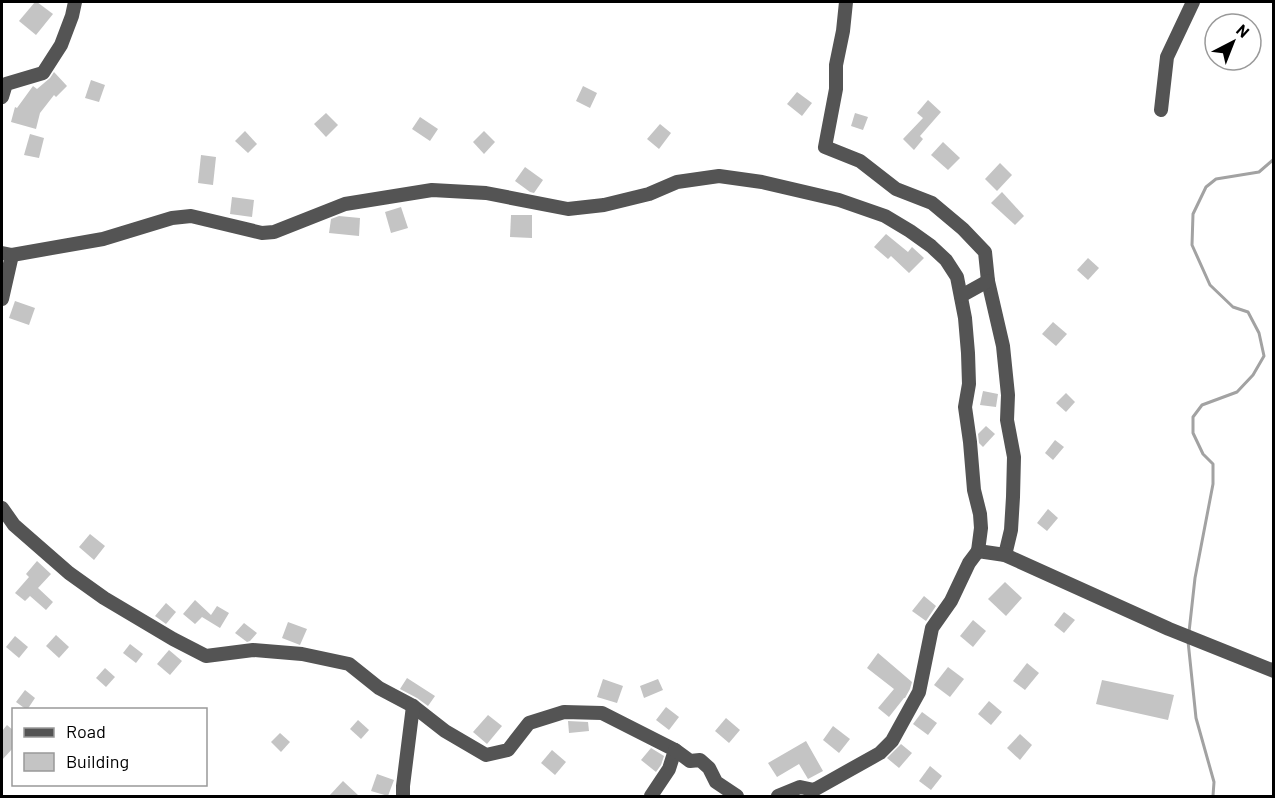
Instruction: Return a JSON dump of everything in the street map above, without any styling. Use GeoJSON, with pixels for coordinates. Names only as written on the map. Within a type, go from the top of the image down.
{"type":"FeatureCollection","features":[{"type":"Feature","properties":{"kind":"street"},"geometry":{"type":"LineString","coordinates":[[2,96],[6,84],[42,73],[61,45],[75,2]]}},
{"type":"Feature","properties":{"kind":"street"},"geometry":{"type":"LineString","coordinates":[[846,2],[836,65],[836,89],[825,147],[860,160],[896,189],[932,203],[963,229],[985,252],[988,281],[1003,346],[1008,395],[1007,420],[1014,457],[1011,530],[1005,555]]}},
{"type":"Feature","properties":{"kind":"street"},"geometry":{"type":"LineString","coordinates":[[1161,110],[1167,57],[1193,2]]}},
{"type":"Feature","properties":{"kind":"street"},"geometry":{"type":"LineString","coordinates":[[2,299],[7,254],[103,239],[172,218],[191,216],[262,233],[274,232],[345,204],[432,190],[486,193],[568,209],[604,205],[649,194],[677,182],[718,176],[762,182],[839,200],[885,216],[910,231],[931,246],[946,261],[957,277],[965,318],[969,384],[964,407],[974,490],[980,514],[978,551],[969,563],[951,601],[932,628],[919,692],[892,741],[880,753],[814,790],[800,787],[778,796]]}},
{"type":"Feature","properties":{"kind":"street"},"geometry":{"type":"LineString","coordinates":[[961,296],[988,281]]}},
{"type":"Feature","properties":{"kind":"street"},"geometry":{"type":"LineString","coordinates":[[2,508],[14,525],[69,573],[104,598],[206,656],[252,650],[302,654],[350,664],[379,688],[413,706],[445,731],[486,755],[508,750],[529,723],[564,712],[602,713],[690,760],[700,760],[709,768],[716,782],[737,796]]}},
{"type":"Feature","properties":{"kind":"street"},"geometry":{"type":"LineString","coordinates":[[978,551],[1005,555],[1181,634],[1274,671]]}},
{"type":"Feature","properties":{"kind":"street"},"geometry":{"type":"LineString","coordinates":[[403,796],[402,786],[413,706]]}},
{"type":"Feature","properties":{"kind":"street"},"geometry":{"type":"LineString","coordinates":[[651,796],[669,769],[675,750]]}},
{"type":"Feature","properties":{"kind":"building"},"geometry":{"type":"Polygon","coordinates":[[[35,2],[53,14],[36,35],[19,21],[35,2]]]}},
{"type":"Feature","properties":{"kind":"building"},"geometry":{"type":"Polygon","coordinates":[[[54,72],[67,86],[56,97],[54,95],[40,113],[36,129],[11,122],[15,107],[17,108],[33,86],[37,89],[54,72]]]}},
{"type":"Feature","properties":{"kind":"building"},"geometry":{"type":"Polygon","coordinates":[[[91,80],[105,85],[99,102],[85,98],[91,80]]]}},
{"type":"Feature","properties":{"kind":"building"},"geometry":{"type":"Polygon","coordinates":[[[583,86],[597,93],[590,108],[576,101],[583,86]]]}},
{"type":"Feature","properties":{"kind":"building"},"geometry":{"type":"Polygon","coordinates":[[[797,92],[812,103],[802,116],[787,104],[797,92]]]}},
{"type":"Feature","properties":{"kind":"building"},"geometry":{"type":"Polygon","coordinates":[[[928,100],[941,112],[920,136],[923,139],[914,150],[903,139],[923,118],[917,113],[928,100]]]}},
{"type":"Feature","properties":{"kind":"building"},"geometry":{"type":"Polygon","coordinates":[[[326,113],[338,125],[326,137],[314,124],[326,113]]]}},
{"type":"Feature","properties":{"kind":"building"},"geometry":{"type":"Polygon","coordinates":[[[855,113],[868,117],[863,130],[851,126],[855,113]]]}},
{"type":"Feature","properties":{"kind":"building"},"geometry":{"type":"Polygon","coordinates":[[[420,117],[438,129],[430,141],[412,129],[420,117]]]}},
{"type":"Feature","properties":{"kind":"building"},"geometry":{"type":"Polygon","coordinates":[[[660,124],[671,133],[659,149],[647,139],[660,124]]]}},
{"type":"Feature","properties":{"kind":"building"},"geometry":{"type":"Polygon","coordinates":[[[245,131],[257,144],[248,153],[235,141],[245,131]]]}},
{"type":"Feature","properties":{"kind":"building"},"geometry":{"type":"Polygon","coordinates":[[[484,131],[495,142],[484,154],[473,142],[484,131]]]}},
{"type":"Feature","properties":{"kind":"building"},"geometry":{"type":"Polygon","coordinates":[[[30,134],[44,138],[39,158],[24,155],[30,134]]]}},
{"type":"Feature","properties":{"kind":"building"},"geometry":{"type":"Polygon","coordinates":[[[943,142],[960,158],[948,170],[931,155],[943,142]]]}},
{"type":"Feature","properties":{"kind":"building"},"geometry":{"type":"Polygon","coordinates":[[[201,155],[216,157],[213,185],[198,183],[201,155]]]}},
{"type":"Feature","properties":{"kind":"building"},"geometry":{"type":"Polygon","coordinates":[[[1000,163],[1012,175],[997,191],[985,179],[1000,163]]]}},
{"type":"Feature","properties":{"kind":"building"},"geometry":{"type":"Polygon","coordinates":[[[525,167],[543,180],[534,193],[515,181],[525,167]]]}},
{"type":"Feature","properties":{"kind":"building"},"geometry":{"type":"Polygon","coordinates":[[[1002,192],[1024,216],[1015,225],[991,203],[1002,192]]]}},
{"type":"Feature","properties":{"kind":"building"},"geometry":{"type":"Polygon","coordinates":[[[232,197],[254,200],[252,217],[230,214],[232,197]]]}},
{"type":"Feature","properties":{"kind":"building"},"geometry":{"type":"Polygon","coordinates":[[[401,207],[408,228],[391,233],[385,212],[401,207]]]}},
{"type":"Feature","properties":{"kind":"building"},"geometry":{"type":"Polygon","coordinates":[[[511,215],[532,215],[532,238],[510,237],[511,215]]]}},
{"type":"Feature","properties":{"kind":"building"},"geometry":{"type":"Polygon","coordinates":[[[339,216],[360,218],[359,236],[329,233],[331,219],[339,216]]]}},
{"type":"Feature","properties":{"kind":"building"},"geometry":{"type":"Polygon","coordinates":[[[886,234],[908,252],[912,247],[924,258],[909,273],[891,256],[888,259],[874,247],[886,234]]]}},
{"type":"Feature","properties":{"kind":"building"},"geometry":{"type":"Polygon","coordinates":[[[1088,258],[1099,268],[1088,280],[1077,270],[1088,258]]]}},
{"type":"Feature","properties":{"kind":"building"},"geometry":{"type":"Polygon","coordinates":[[[15,301],[35,308],[29,325],[9,318],[15,301]]]}},
{"type":"Feature","properties":{"kind":"building"},"geometry":{"type":"Polygon","coordinates":[[[1053,322],[1067,334],[1056,346],[1042,334],[1053,322]]]}},
{"type":"Feature","properties":{"kind":"building"},"geometry":{"type":"Polygon","coordinates":[[[983,391],[998,394],[996,407],[980,405],[983,391]]]}},
{"type":"Feature","properties":{"kind":"building"},"geometry":{"type":"Polygon","coordinates":[[[1066,393],[1075,402],[1066,412],[1056,403],[1066,393]]]}},
{"type":"Feature","properties":{"kind":"building"},"geometry":{"type":"Polygon","coordinates":[[[986,426],[995,434],[983,447],[979,443],[978,434],[986,426]]]}},
{"type":"Feature","properties":{"kind":"building"},"geometry":{"type":"Polygon","coordinates":[[[1055,440],[1064,447],[1053,460],[1045,453],[1055,440]]]}},
{"type":"Feature","properties":{"kind":"building"},"geometry":{"type":"Polygon","coordinates":[[[1048,509],[1058,518],[1047,531],[1037,523],[1048,509]]]}},
{"type":"Feature","properties":{"kind":"building"},"geometry":{"type":"Polygon","coordinates":[[[90,534],[105,546],[94,560],[79,547],[90,534]]]}},
{"type":"Feature","properties":{"kind":"building"},"geometry":{"type":"Polygon","coordinates":[[[37,561],[51,574],[38,588],[53,602],[46,610],[30,596],[25,601],[15,593],[29,577],[26,574],[37,561]]]}},
{"type":"Feature","properties":{"kind":"building"},"geometry":{"type":"Polygon","coordinates":[[[1005,582],[1022,598],[1006,616],[988,599],[1005,582]]]}},
{"type":"Feature","properties":{"kind":"building"},"geometry":{"type":"Polygon","coordinates":[[[924,596],[936,606],[926,621],[912,611],[924,596]]]}},
{"type":"Feature","properties":{"kind":"building"},"geometry":{"type":"Polygon","coordinates":[[[195,600],[211,615],[217,606],[229,613],[220,628],[202,617],[195,624],[183,614],[195,600]]]}},
{"type":"Feature","properties":{"kind":"building"},"geometry":{"type":"Polygon","coordinates":[[[166,603],[176,612],[166,624],[155,616],[166,603]]]}},
{"type":"Feature","properties":{"kind":"building"},"geometry":{"type":"Polygon","coordinates":[[[1064,612],[1075,620],[1064,633],[1054,625],[1064,612]]]}},
{"type":"Feature","properties":{"kind":"building"},"geometry":{"type":"Polygon","coordinates":[[[973,620],[986,631],[973,647],[960,636],[973,620]]]}},
{"type":"Feature","properties":{"kind":"building"},"geometry":{"type":"Polygon","coordinates":[[[288,622],[307,629],[300,645],[282,638],[288,622]]]}},
{"type":"Feature","properties":{"kind":"building"},"geometry":{"type":"Polygon","coordinates":[[[244,623],[257,633],[247,642],[235,633],[244,623]]]}},
{"type":"Feature","properties":{"kind":"building"},"geometry":{"type":"Polygon","coordinates":[[[56,635],[69,647],[59,658],[46,646],[56,635]]]}},
{"type":"Feature","properties":{"kind":"building"},"geometry":{"type":"Polygon","coordinates":[[[15,636],[28,647],[19,658],[6,647],[15,636]]]}},
{"type":"Feature","properties":{"kind":"building"},"geometry":{"type":"Polygon","coordinates":[[[130,644],[143,654],[136,663],[123,653],[130,644]]]}},
{"type":"Feature","properties":{"kind":"building"},"geometry":{"type":"Polygon","coordinates":[[[169,650],[182,661],[170,675],[157,664],[169,650]]]}},
{"type":"Feature","properties":{"kind":"building"},"geometry":{"type":"Polygon","coordinates":[[[878,653],[912,682],[905,698],[889,717],[878,708],[894,689],[867,668],[878,653]]]}},
{"type":"Feature","properties":{"kind":"building"},"geometry":{"type":"Polygon","coordinates":[[[1027,663],[1039,673],[1025,690],[1013,681],[1027,663]]]}},
{"type":"Feature","properties":{"kind":"building"},"geometry":{"type":"Polygon","coordinates":[[[948,667],[964,679],[950,697],[934,685],[948,667]]]}},
{"type":"Feature","properties":{"kind":"building"},"geometry":{"type":"Polygon","coordinates":[[[105,668],[115,677],[106,687],[96,678],[105,668]]]}},
{"type":"Feature","properties":{"kind":"building"},"geometry":{"type":"Polygon","coordinates":[[[407,678],[435,696],[428,706],[400,689],[407,678]]]}},
{"type":"Feature","properties":{"kind":"building"},"geometry":{"type":"Polygon","coordinates":[[[603,679],[623,686],[617,703],[597,697],[603,679]]]}},
{"type":"Feature","properties":{"kind":"building"},"geometry":{"type":"Polygon","coordinates":[[[658,679],[663,690],[644,698],[640,686],[658,679]]]}},
{"type":"Feature","properties":{"kind":"building"},"geometry":{"type":"Polygon","coordinates":[[[1102,680],[1174,695],[1168,720],[1096,704],[1102,680]]]}},
{"type":"Feature","properties":{"kind":"building"},"geometry":{"type":"Polygon","coordinates":[[[25,690],[35,698],[28,708],[16,702],[25,690]]]}},
{"type":"Feature","properties":{"kind":"building"},"geometry":{"type":"Polygon","coordinates":[[[989,701],[1002,712],[991,725],[978,714],[989,701]]]}},
{"type":"Feature","properties":{"kind":"building"},"geometry":{"type":"Polygon","coordinates":[[[666,707],[679,717],[669,730],[656,720],[666,707]]]}},
{"type":"Feature","properties":{"kind":"building"},"geometry":{"type":"Polygon","coordinates":[[[922,712],[937,723],[928,735],[913,724],[922,712]]]}},
{"type":"Feature","properties":{"kind":"building"},"geometry":{"type":"Polygon","coordinates":[[[488,715],[502,726],[487,744],[473,732],[488,715]]]}},
{"type":"Feature","properties":{"kind":"building"},"geometry":{"type":"Polygon","coordinates":[[[726,718],[740,730],[729,743],[715,731],[726,718]]]}},
{"type":"Feature","properties":{"kind":"building"},"geometry":{"type":"Polygon","coordinates":[[[358,720],[369,730],[361,739],[350,729],[358,720]]]}},
{"type":"Feature","properties":{"kind":"building"},"geometry":{"type":"Polygon","coordinates":[[[568,721],[588,722],[589,731],[569,733],[568,721]]]}},
{"type":"Feature","properties":{"kind":"building"},"geometry":{"type":"Polygon","coordinates":[[[7,725],[12,729],[12,749],[2,760],[2,731],[7,725]]]}},
{"type":"Feature","properties":{"kind":"building"},"geometry":{"type":"Polygon","coordinates":[[[833,726],[850,739],[839,753],[823,740],[833,726]]]}},
{"type":"Feature","properties":{"kind":"building"},"geometry":{"type":"Polygon","coordinates":[[[280,733],[290,742],[281,752],[271,742],[280,733]]]}},
{"type":"Feature","properties":{"kind":"building"},"geometry":{"type":"Polygon","coordinates":[[[1020,734],[1032,745],[1020,760],[1007,748],[1020,734]]]}},
{"type":"Feature","properties":{"kind":"building"},"geometry":{"type":"Polygon","coordinates":[[[806,741],[823,771],[808,779],[799,764],[777,777],[768,763],[806,741]]]}},
{"type":"Feature","properties":{"kind":"building"},"geometry":{"type":"Polygon","coordinates":[[[901,744],[912,753],[899,768],[887,758],[901,744]]]}},
{"type":"Feature","properties":{"kind":"building"},"geometry":{"type":"Polygon","coordinates":[[[651,748],[664,756],[656,772],[641,760],[651,748]]]}},
{"type":"Feature","properties":{"kind":"building"},"geometry":{"type":"Polygon","coordinates":[[[552,750],[566,762],[555,775],[541,763],[552,750]]]}},
{"type":"Feature","properties":{"kind":"building"},"geometry":{"type":"Polygon","coordinates":[[[930,766],[942,776],[931,790],[919,781],[930,766]]]}},
{"type":"Feature","properties":{"kind":"building"},"geometry":{"type":"Polygon","coordinates":[[[377,774],[394,780],[388,796],[371,791],[377,774]]]}},
{"type":"Feature","properties":{"kind":"building"},"geometry":{"type":"Polygon","coordinates":[[[343,781],[359,796],[329,796],[343,781]]]}},
{"type":"Feature","properties":{"kind":"waterway"},"geometry":{"type":"LineString","coordinates":[[1189,632],[1195,578],[1213,484],[1213,464],[1203,454],[1193,433],[1193,417],[1202,405],[1237,392],[1253,375],[1264,356],[1259,333],[1248,312],[1233,307],[1210,285],[1192,245],[1193,214],[1206,187],[1216,179],[1259,172],[1274,159]]}},
{"type":"Feature","properties":{"kind":"waterway"},"geometry":{"type":"LineString","coordinates":[[1188,641],[1196,718],[1214,782],[1213,796]]}}]}
